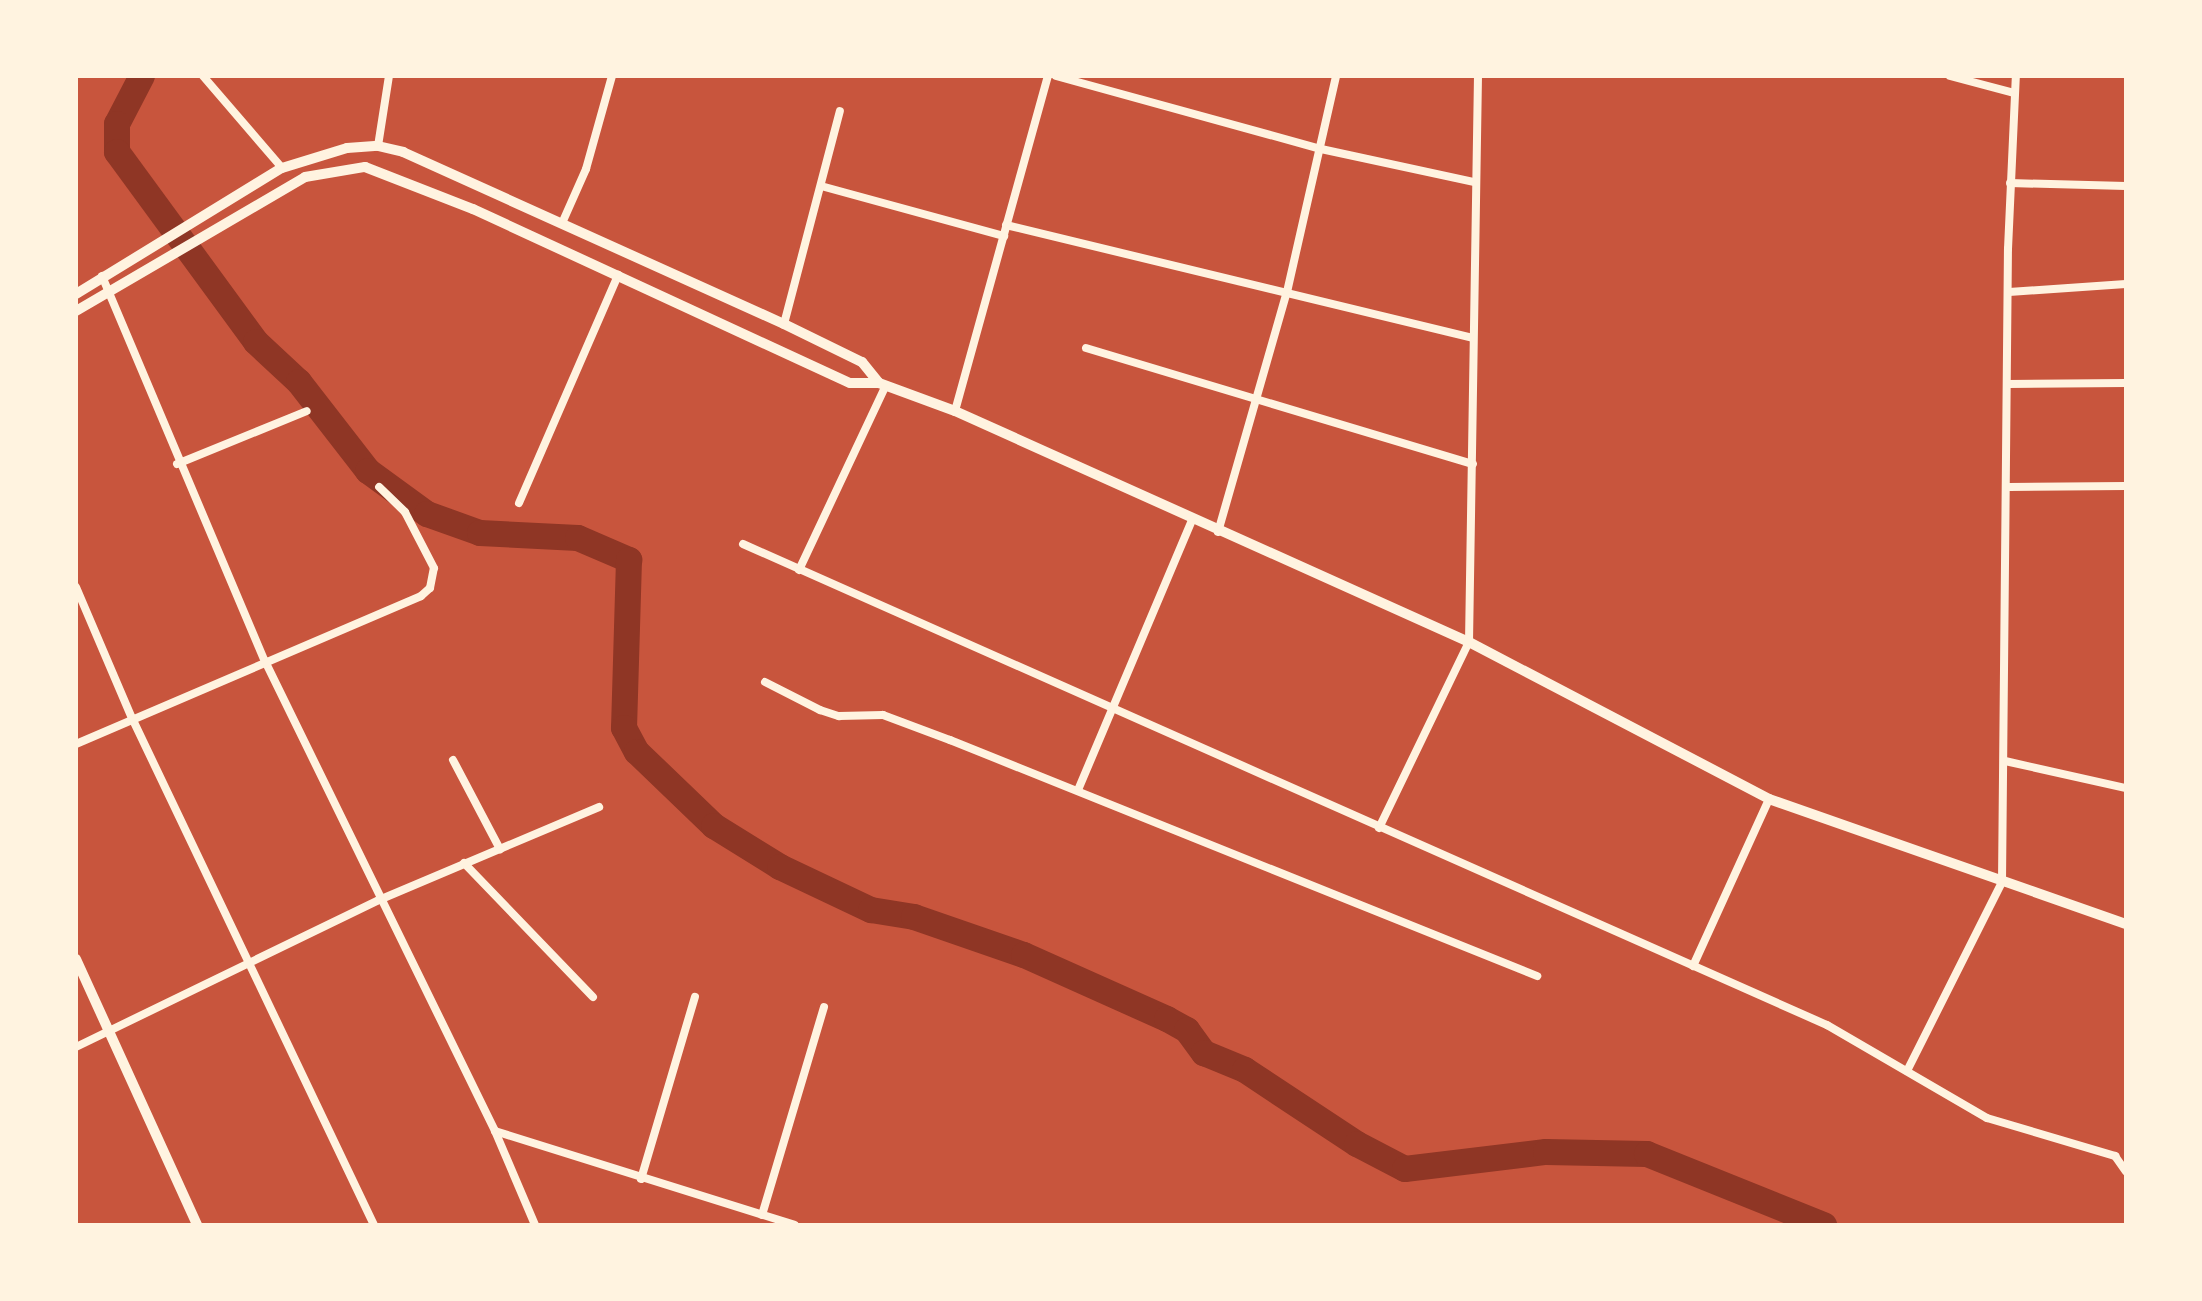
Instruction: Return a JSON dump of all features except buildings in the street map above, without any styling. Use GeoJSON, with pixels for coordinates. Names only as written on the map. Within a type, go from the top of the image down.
{"type":"FeatureCollection","features":[{"type":"Feature","properties":{"kind":"street"},"geometry":{"type":"LineString","coordinates":[[206,76],[282,168]]}},
{"type":"Feature","properties":{"kind":"street"},"geometry":{"type":"LineString","coordinates":[[378,146],[389,76]]}},
{"type":"Feature","properties":{"kind":"street"},"geometry":{"type":"LineString","coordinates":[[563,221],[586,169],[612,76]]}},
{"type":"Feature","properties":{"kind":"street"},"geometry":{"type":"LineString","coordinates":[[955,411],[1048,76]]}},
{"type":"Feature","properties":{"kind":"street"},"geometry":{"type":"LineString","coordinates":[[1056,76],[1321,149],[1474,182]]}},
{"type":"Feature","properties":{"kind":"street"},"geometry":{"type":"LineString","coordinates":[[1218,532],[1259,399],[1287,292],[1336,76]]}},
{"type":"Feature","properties":{"kind":"street"},"geometry":{"type":"LineString","coordinates":[[1379,828],[1469,642],[1478,76]]}},
{"type":"Feature","properties":{"kind":"street"},"geometry":{"type":"LineString","coordinates":[[1950,76],[2014,93]]}},
{"type":"Feature","properties":{"kind":"street"},"geometry":{"type":"LineString","coordinates":[[1907,1071],[2002,882],[2009,487],[2010,183],[2016,76]]}},
{"type":"Feature","properties":{"kind":"street"},"geometry":{"type":"LineString","coordinates":[[784,324],[840,111]]}},
{"type":"Feature","properties":{"kind":"street"},"geometry":{"type":"LineString","coordinates":[[76,294],[282,168],[326,152],[378,146],[450,170],[784,324],[862,362],[883,384]]}},
{"type":"Feature","properties":{"kind":"street"},"geometry":{"type":"LineString","coordinates":[[76,311],[305,177],[365,167],[438,193],[850,383],[883,384],[955,411],[1218,532],[1469,642],[1769,799],[2126,924]]}},
{"type":"Feature","properties":{"kind":"street"},"geometry":{"type":"LineString","coordinates":[[2010,183],[2126,186]]}},
{"type":"Feature","properties":{"kind":"street"},"geometry":{"type":"LineString","coordinates":[[821,186],[1004,236]]}},
{"type":"Feature","properties":{"kind":"street"},"geometry":{"type":"LineString","coordinates":[[1006,225],[1472,338]]}},
{"type":"Feature","properties":{"kind":"street"},"geometry":{"type":"LineString","coordinates":[[519,503],[618,275]]}},
{"type":"Feature","properties":{"kind":"street"},"geometry":{"type":"LineString","coordinates":[[102,276],[177,464],[265,661],[379,900],[495,1131],[535,1225]]}},
{"type":"Feature","properties":{"kind":"street"},"geometry":{"type":"LineString","coordinates":[[2009,292],[2126,284]]}},
{"type":"Feature","properties":{"kind":"street"},"geometry":{"type":"LineString","coordinates":[[1086,348],[1473,464]]}},
{"type":"Feature","properties":{"kind":"street"},"geometry":{"type":"LineString","coordinates":[[2008,384],[2126,383]]}},
{"type":"Feature","properties":{"kind":"street"},"geometry":{"type":"LineString","coordinates":[[799,570],[883,384]]}},
{"type":"Feature","properties":{"kind":"street"},"geometry":{"type":"LineString","coordinates":[[177,464],[307,411]]}},
{"type":"Feature","properties":{"kind":"street"},"geometry":{"type":"LineString","coordinates":[[2009,487],[2126,486]]}},
{"type":"Feature","properties":{"kind":"street"},"geometry":{"type":"LineString","coordinates":[[76,744],[408,602],[430,588],[434,568],[405,512],[379,487]]}},
{"type":"Feature","properties":{"kind":"street"},"geometry":{"type":"LineString","coordinates":[[1078,790],[1192,520]]}},
{"type":"Feature","properties":{"kind":"street"},"geometry":{"type":"LineString","coordinates":[[743,544],[1113,711],[1827,1025],[1987,1118],[2115,1156],[2126,1172]]}},
{"type":"Feature","properties":{"kind":"street"},"geometry":{"type":"LineString","coordinates":[[76,587],[132,718],[374,1225]]}},
{"type":"Feature","properties":{"kind":"street"},"geometry":{"type":"LineString","coordinates":[[765,682],[820,710],[839,716],[883,715],[1078,790],[1537,976]]}},
{"type":"Feature","properties":{"kind":"street"},"geometry":{"type":"LineString","coordinates":[[453,760],[500,849]]}},
{"type":"Feature","properties":{"kind":"street"},"geometry":{"type":"LineString","coordinates":[[2005,761],[2126,788]]}},
{"type":"Feature","properties":{"kind":"street"},"geometry":{"type":"LineString","coordinates":[[1693,966],[1769,799]]}},
{"type":"Feature","properties":{"kind":"street"},"geometry":{"type":"LineString","coordinates":[[76,1047],[379,900],[599,807]]}},
{"type":"Feature","properties":{"kind":"street"},"geometry":{"type":"LineString","coordinates":[[464,863],[593,997]]}},
{"type":"Feature","properties":{"kind":"street"},"geometry":{"type":"LineString","coordinates":[[76,959],[197,1225]]}},
{"type":"Feature","properties":{"kind":"street"},"geometry":{"type":"LineString","coordinates":[[641,1179],[695,997]]}},
{"type":"Feature","properties":{"kind":"street"},"geometry":{"type":"LineString","coordinates":[[762,1215],[824,1007]]}},
{"type":"Feature","properties":{"kind":"street"},"geometry":{"type":"LineString","coordinates":[[495,1131],[795,1225]]}},
{"type":"Feature","properties":{"kind":"street"},"geometry":{"type":"LineString","coordinates":[[762,1225],[776,1219]]}},
{"type":"Feature","properties":{"kind":"waterway"},"geometry":{"type":"LineString","coordinates":[[142,76],[117,124],[117,152],[256,342],[299,382],[368,471],[427,514],[480,533],[578,538],[629,560],[624,728],[637,752],[714,826],[780,867],[871,910],[914,917],[1024,955],[1167,1019],[1187,1030],[1204,1053],[1245,1070],[1357,1144],[1405,1169],[1546,1152],[1647,1154],[1824,1225]]}}]}
